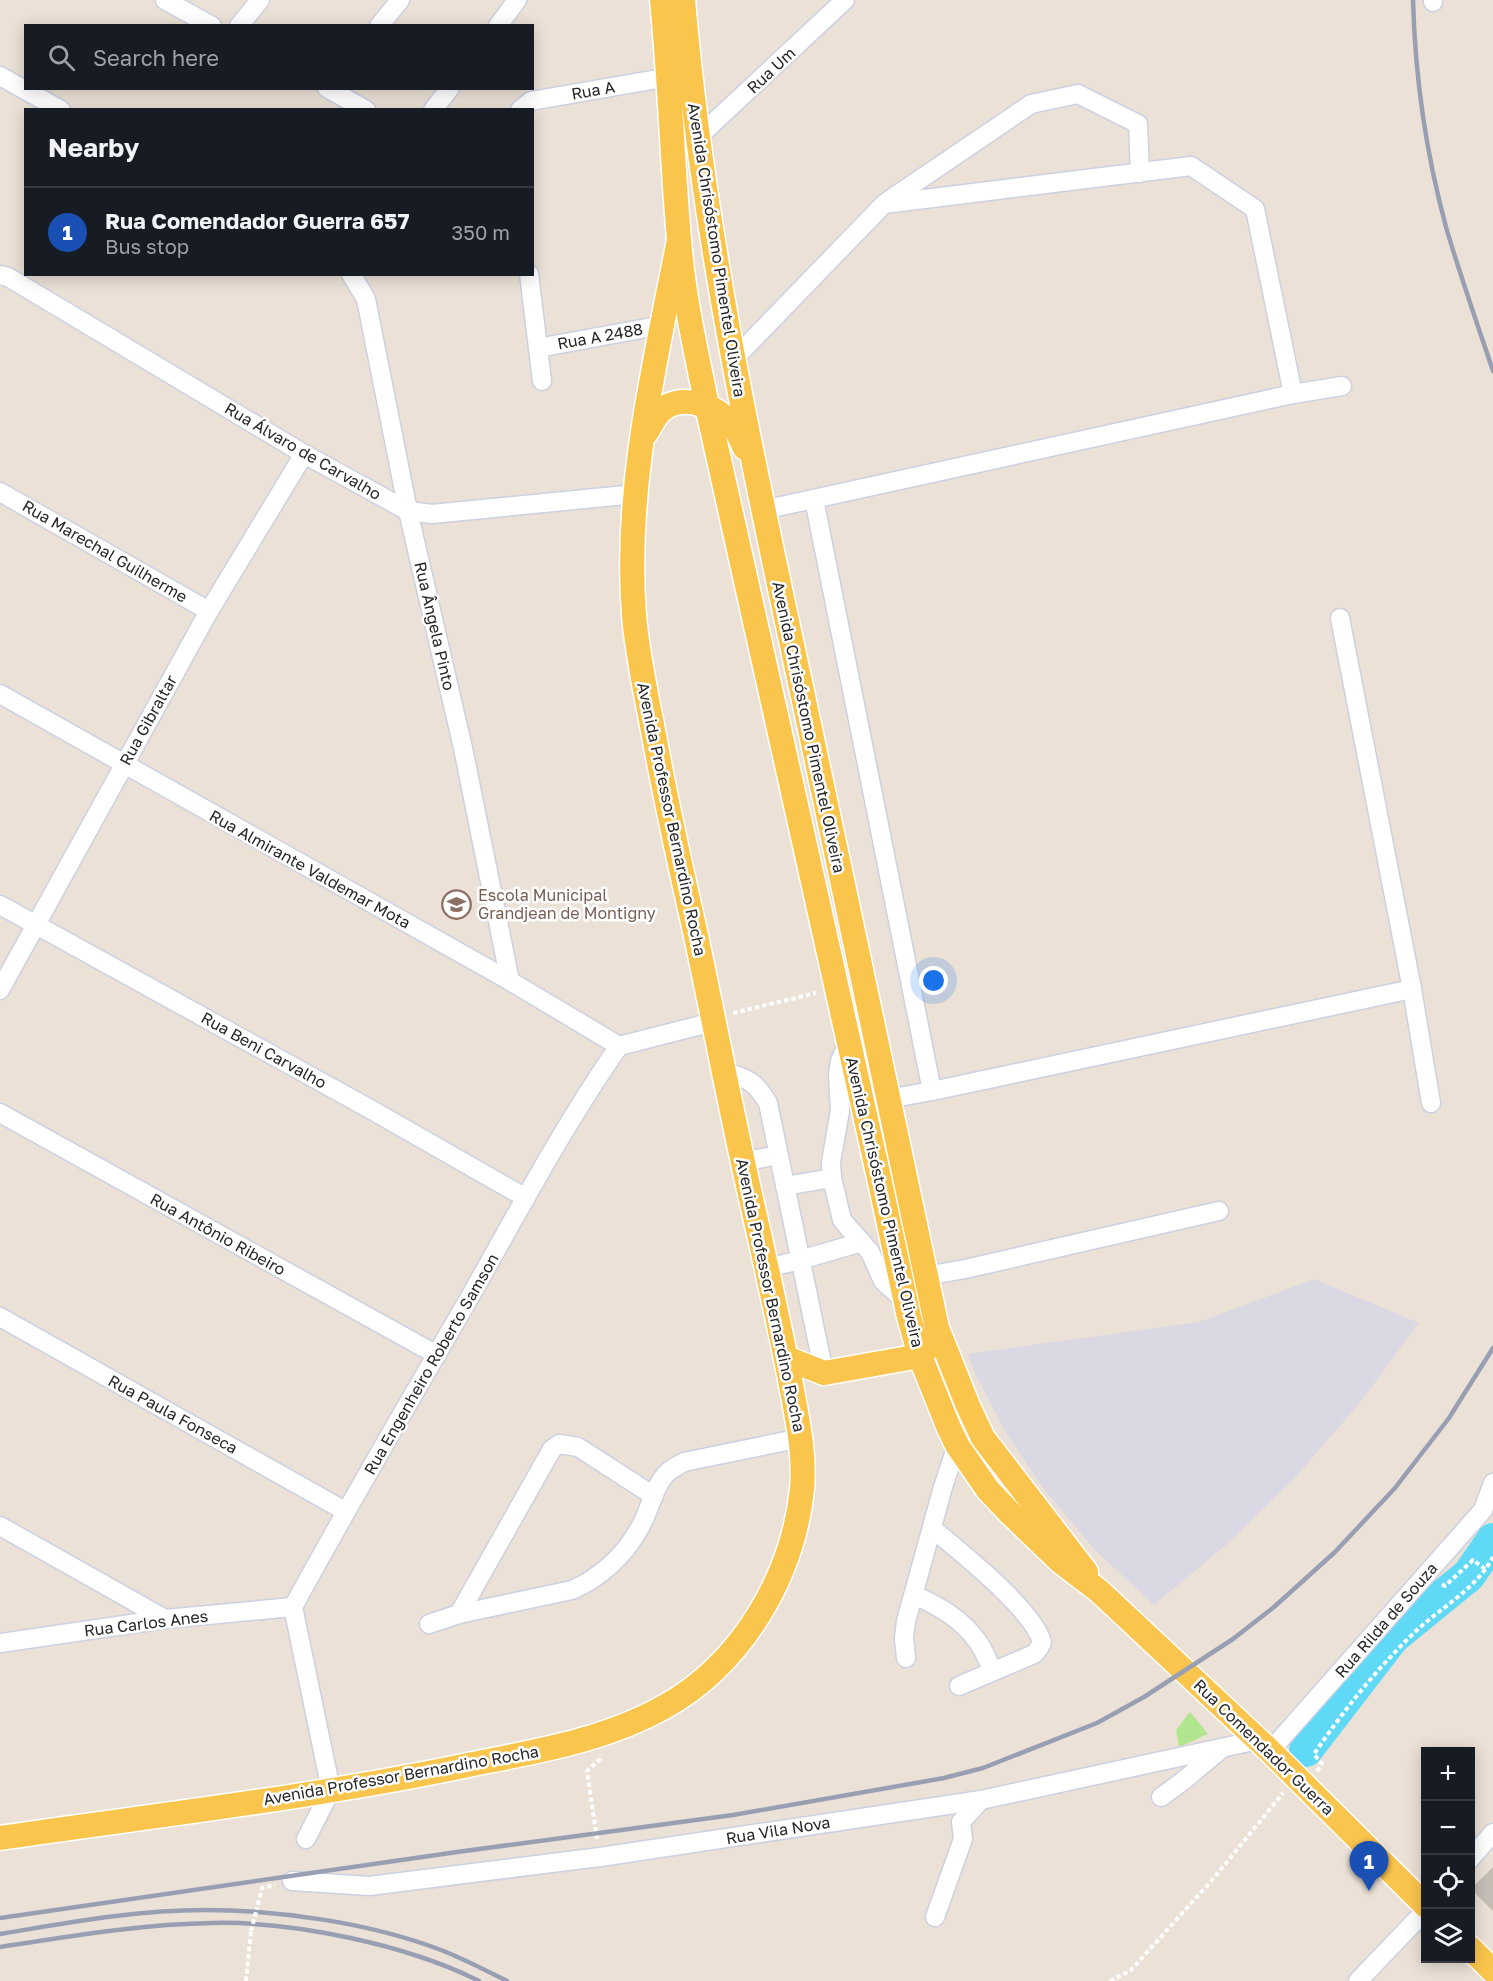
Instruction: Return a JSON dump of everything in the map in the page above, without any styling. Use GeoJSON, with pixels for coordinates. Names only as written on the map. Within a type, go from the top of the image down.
{"type":"FeatureCollection","features":[{"type":"Feature","properties":{"kind":"main road","name":"Avenida Chrisóstomo Pimentel Oliveira"},"geometry":{"type":"LineString","coordinates":[[662,0],[679,240],[690,317],[707,406],[905,1301],[920,1356],[957,1445],[988,1490],[1061,1562],[1099,1591]]}},
{"type":"Feature","properties":{"kind":"main road","name":"Avenida Chrisóstomo Pimentel Oliveira"},"geometry":{"type":"LineString","coordinates":[[682,0],[696,139],[733,360],[937,1328],[983,1437],[1071,1550],[1099,1591]]}},
{"type":"Feature","properties":{"kind":"main road","name":"Avenida Professor Bernardino Rocha"},"geometry":{"type":"LineString","coordinates":[[0,1838],[432,1773],[568,1744],[623,1727],[666,1706],[696,1686],[720,1665],[750,1628],[773,1589],[787,1559],[802,1488],[801,1438],[767,1268],[742,1162],[666,800],[641,666],[634,613],[633,555],[636,494],[642,441],[679,240]]}},
{"type":"Feature","properties":{"kind":"main road"},"geometry":{"type":"LineString","coordinates":[[642,441],[662,410],[676,404],[692,402],[707,406],[733,426],[745,450],[761,499]]}},
{"type":"Feature","properties":{"kind":"main road"},"geometry":{"type":"LineString","coordinates":[[786,1358],[824,1373],[920,1356],[931,1344],[937,1328]]}},
{"type":"Feature","properties":{"kind":"main road"},"geometry":{"type":"LineString","coordinates":[[796,1410],[802,1397],[824,1373]]}},
{"type":"Feature","properties":{"kind":"main road","name":"Rua Comendador Guerra"},"geometry":{"type":"LineString","coordinates":[[1099,1591],[1301,1781],[1421,1904]]}},
{"type":"Feature","properties":{"kind":"main road"},"geometry":{"type":"LineString","coordinates":[[1475,1953],[1493,1971]]}},
{"type":"Feature","properties":{"kind":"street"},"geometry":{"type":"LineString","coordinates":[[165,0],[208,24]]}},
{"type":"Feature","properties":{"kind":"street"},"geometry":{"type":"LineString","coordinates":[[241,24],[261,0]]}},
{"type":"Feature","properties":{"kind":"street"},"geometry":{"type":"LineString","coordinates":[[381,24],[400,0]]}},
{"type":"Feature","properties":{"kind":"street"},"geometry":{"type":"LineString","coordinates":[[499,24],[517,0]]}},
{"type":"Feature","properties":{"kind":"street","name":"Rua Um"},"geometry":{"type":"LineString","coordinates":[[696,139],[844,0]]}},
{"type":"Feature","properties":{"kind":"street"},"geometry":{"type":"LineString","coordinates":[[0,76],[24,89]]}},
{"type":"Feature","properties":{"kind":"street","name":"Rua A"},"geometry":{"type":"LineString","coordinates":[[522,108],[531,101],[669,77]]}},
{"type":"Feature","properties":{"kind":"street"},"geometry":{"type":"LineString","coordinates":[[25,90],[57,108]]}},
{"type":"Feature","properties":{"kind":"street"},"geometry":{"type":"LineString","coordinates":[[331,90],[362,108]]}},
{"type":"Feature","properties":{"kind":"street"},"geometry":{"type":"LineString","coordinates":[[435,108],[449,90]]}},
{"type":"Feature","properties":{"kind":"street"},"geometry":{"type":"LineString","coordinates":[[733,360],[884,204],[1031,104],[1078,94],[1138,124],[1140,173]]}},
{"type":"Feature","properties":{"kind":"street"},"geometry":{"type":"LineString","coordinates":[[884,204],[1191,166],[1255,208],[1293,394]]}},
{"type":"Feature","properties":{"kind":"street","name":"Rua Álvaro de Carvalho"},"geometry":{"type":"LineString","coordinates":[[0,275],[8,277],[122,344],[304,454],[408,511],[432,514],[636,494]]}},
{"type":"Feature","properties":{"kind":"street","name":"Rua Ângela Pinto"},"geometry":{"type":"LineString","coordinates":[[352,276],[366,298],[408,511],[463,748],[510,981]]}},
{"type":"Feature","properties":{"kind":"street"},"geometry":{"type":"LineString","coordinates":[[529,276],[542,381]]}},
{"type":"Feature","properties":{"kind":"street","name":"Rua A 2488"},"geometry":{"type":"LineString","coordinates":[[538,348],[663,325]]}},
{"type":"Feature","properties":{"kind":"street"},"geometry":{"type":"LineString","coordinates":[[761,499],[814,499],[1293,394],[1342,386]]}},
{"type":"Feature","properties":{"kind":"street","name":"Rua Gibraltar"},"geometry":{"type":"LineString","coordinates":[[0,990],[209,610],[304,454]]}},
{"type":"Feature","properties":{"kind":"street","name":"Rua Marechal Guilherme"},"geometry":{"type":"LineString","coordinates":[[0,492],[209,610]]}},
{"type":"Feature","properties":{"kind":"street"},"geometry":{"type":"LineString","coordinates":[[814,499],[932,1091]]}},
{"type":"Feature","properties":{"kind":"street"},"geometry":{"type":"LineString","coordinates":[[1340,618],[1412,989],[1431,1103]]}},
{"type":"Feature","properties":{"kind":"street","name":"Rua Almirante Valdemar Mota"},"geometry":{"type":"LineString","coordinates":[[0,694],[510,981],[619,1046]]}},
{"type":"Feature","properties":{"kind":"street","name":"Rua Beni Carvalho"},"geometry":{"type":"LineString","coordinates":[[0,906],[370,1109],[526,1198]]}},
{"type":"Feature","properties":{"kind":"street"},"geometry":{"type":"LineString","coordinates":[[888,1100],[1412,989]]}},
{"type":"Feature","properties":{"kind":"street"},"geometry":{"type":"LineString","coordinates":[[619,1046],[712,1020]]}},
{"type":"Feature","properties":{"kind":"street"},"geometry":{"type":"LineString","coordinates":[[849,1040],[840,1061],[838,1075],[840,1111],[831,1162],[832,1178],[842,1220],[850,1232],[870,1252],[883,1281],[905,1301]]}},
{"type":"Feature","properties":{"kind":"street","name":"Rua Engenheiro Roberto Samson"},"geometry":{"type":"LineString","coordinates":[[293,1606],[345,1511],[526,1198],[603,1067],[619,1046]]}},
{"type":"Feature","properties":{"kind":"street"},"geometry":{"type":"LineString","coordinates":[[723,1071],[744,1078],[757,1086],[768,1103],[824,1373]]}},
{"type":"Feature","properties":{"kind":"street","name":"Rua Antônio Ribeiro"},"geometry":{"type":"LineString","coordinates":[[0,1113],[437,1355]]}},
{"type":"Feature","properties":{"kind":"street"},"geometry":{"type":"LineString","coordinates":[[742,1162],[778,1155]]}},
{"type":"Feature","properties":{"kind":"street"},"geometry":{"type":"LineString","coordinates":[[785,1186],[832,1178]]}},
{"type":"Feature","properties":{"kind":"street"},"geometry":{"type":"LineString","coordinates":[[926,1276],[977,1267],[1219,1211]]}},
{"type":"Feature","properties":{"kind":"street"},"geometry":{"type":"LineString","coordinates":[[767,1268],[862,1242]]}},
{"type":"Feature","properties":{"kind":"street","name":"Rua Paula Fonseca"},"geometry":{"type":"LineString","coordinates":[[0,1317],[345,1511]]}},
{"type":"Feature","properties":{"kind":"street"},"geometry":{"type":"LineString","coordinates":[[429,1624],[459,1614],[560,1593],[588,1584],[607,1569],[627,1548],[640,1529],[654,1496],[669,1471],[684,1462],[801,1438]]}},
{"type":"Feature","properties":{"kind":"street"},"geometry":{"type":"LineString","coordinates":[[459,1614],[552,1449],[559,1444],[578,1447],[654,1496]]}},
{"type":"Feature","properties":{"kind":"street"},"geometry":{"type":"LineString","coordinates":[[906,1658],[904,1638],[906,1620],[957,1445]]}},
{"type":"Feature","properties":{"kind":"street","name":"Rua Rilda de Souza"},"geometry":{"type":"LineString","coordinates":[[1268,1750],[1483,1510],[1493,1483]]}},
{"type":"Feature","properties":{"kind":"street"},"geometry":{"type":"LineString","coordinates":[[0,1526],[165,1619]]}},
{"type":"Feature","properties":{"kind":"street"},"geometry":{"type":"LineString","coordinates":[[933,1529],[1003,1591],[1033,1623],[1042,1642],[1034,1654],[958,1686]]}},
{"type":"Feature","properties":{"kind":"street"},"geometry":{"type":"LineString","coordinates":[[914,1595],[940,1607],[961,1623],[978,1642],[993,1671]]}},
{"type":"Feature","properties":{"kind":"street"},"geometry":{"type":"LineString","coordinates":[[293,1606],[331,1790],[306,1839]]}},
{"type":"Feature","properties":{"kind":"street","name":"Rua Carlos Anes"},"geometry":{"type":"LineString","coordinates":[[0,1643],[165,1619],[293,1606]]}},
{"type":"Feature","properties":{"kind":"street"},"geometry":{"type":"LineString","coordinates":[[1161,1797],[1223,1748]]}},
{"type":"Feature","properties":{"kind":"street","name":"Rua Vila Nova"},"geometry":{"type":"LineString","coordinates":[[292,1881],[369,1886],[600,1857],[981,1800],[1223,1748],[1268,1750]]}},
{"type":"Feature","properties":{"kind":"street"},"geometry":{"type":"LineString","coordinates":[[935,1917],[963,1839],[961,1822],[981,1800]]}},
{"type":"Feature","properties":{"kind":"street"},"geometry":{"type":"LineString","coordinates":[[1474,1855],[1493,1833]]}},
{"type":"Feature","properties":{"kind":"street"},"geometry":{"type":"LineString","coordinates":[[1358,1981],[1424,1909]]}},
{"type":"Feature","properties":{"kind":"path"},"geometry":{"type":"LineString","coordinates":[[712,1020],[837,988]]}},
{"type":"Feature","properties":{"kind":"path","name":"Rua Rilda de Souza"},"geometry":{"type":"LineString","coordinates":[[1301,1781],[1322,1764],[1314,1754],[1384,1663],[1419,1629],[1473,1583],[1493,1557]]}},
{"type":"Feature","properties":{"kind":"path"},"geometry":{"type":"LineString","coordinates":[[1473,1560],[1484,1568]]}},
{"type":"Feature","properties":{"kind":"path"},"geometry":{"type":"LineString","coordinates":[[600,1857],[587,1771],[600,1759],[602,1733]]}},
{"type":"Feature","properties":{"kind":"path"},"geometry":{"type":"LineString","coordinates":[[1110,1981],[1131,1970],[1301,1781]]}},
{"type":"Feature","properties":{"kind":"path"},"geometry":{"type":"LineString","coordinates":[[246,1981],[251,1931],[262,1888],[292,1881]]}},
{"type":"Feature","properties":{"kind":"shaded area"},"geometry":{"type":"Polygon","coordinates":[[[1314,1279],[1419,1323],[1359,1404],[1293,1480],[1226,1545],[1154,1605],[1095,1550],[1043,1488],[1004,1430],[972,1367],[968,1354],[1199,1322],[1314,1279]]]}},
{"type":"Feature","properties":{"kind":"green space"},"geometry":{"type":"Polygon","coordinates":[[[1190,1712],[1208,1734],[1179,1747],[1176,1730],[1190,1712]]]}},
{"type":"Feature","properties":{"kind":"building"},"geometry":{"type":"Polygon","coordinates":[[[1493,1868],[1493,1910],[1475,1892],[1475,1886],[1493,1868]]]}},
{"type":"Feature","properties":{"kind":"waterway"},"geometry":{"type":"LineString","coordinates":[[1306,1750],[1393,1637],[1469,1575],[1493,1540]]}},
{"type":"Feature","properties":{"kind":"railway"},"geometry":{"type":"LineString","coordinates":[[1413,0],[1419,86],[1427,143],[1439,199],[1451,245],[1493,371]]}},
{"type":"Feature","properties":{"kind":"railway"},"geometry":{"type":"LineString","coordinates":[[0,1918],[733,1815],[944,1778],[983,1768],[1097,1723],[1144,1697],[1233,1639],[1274,1607],[1335,1552],[1395,1488],[1449,1418],[1493,1348]]}},
{"type":"Feature","properties":{"kind":"railway"},"geometry":{"type":"LineString","coordinates":[[0,1934],[153,1912],[204,1910],[263,1912],[355,1925],[385,1932],[441,1950],[507,1981]]}},
{"type":"Feature","properties":{"kind":"railway"},"geometry":{"type":"LineString","coordinates":[[0,1947],[133,1928],[244,1923],[314,1931],[385,1946],[419,1956],[479,1981]]}},
{"type":"Feature","properties":{"kind":"place","name":"Escola Municipal Grandjean de Montigny"},"geometry":{"type":"Point","coordinates":[457,904]}},
{"type":"Feature","properties":{"kind":"place","name":"Rua Comendador Guerra 657"},"geometry":{"type":"Point","coordinates":[1369,1891]}}]}
